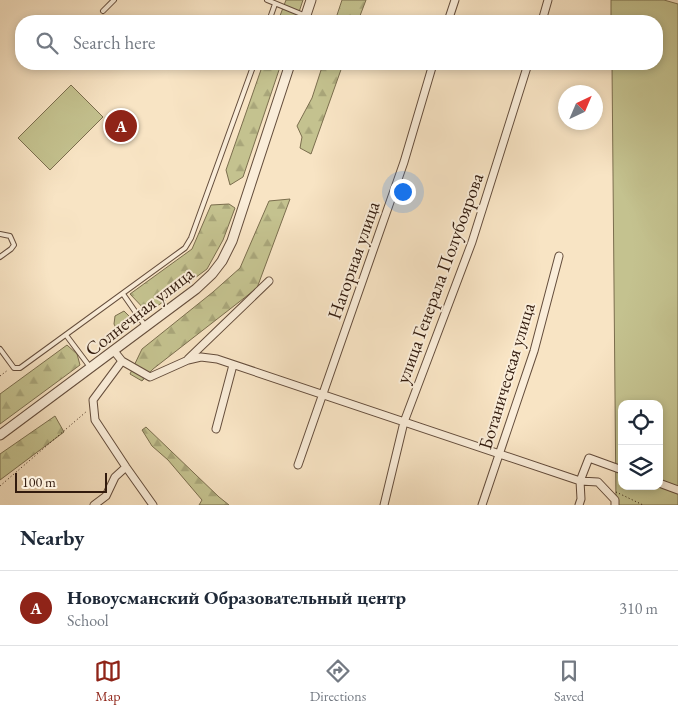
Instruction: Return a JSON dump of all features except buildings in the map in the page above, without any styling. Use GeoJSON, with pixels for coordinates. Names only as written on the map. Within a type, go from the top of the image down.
{"type":"FeatureCollection","features":[{"type":"Feature","properties":{"kind":"street"},"geometry":{"type":"LineString","coordinates":[[306,15],[311,0]]}},
{"type":"Feature","properties":{"kind":"street"},"geometry":{"type":"LineString","coordinates":[[450,15],[455,0]]}},
{"type":"Feature","properties":{"kind":"street"},"geometry":{"type":"LineString","coordinates":[[544,15],[548,0]]}},
{"type":"Feature","properties":{"kind":"street","name":"Солнечная улица"},"geometry":{"type":"LineString","coordinates":[[0,435],[147,327],[196,289],[212,274],[222,261],[232,240],[288,70]]}},
{"type":"Feature","properties":{"kind":"street","name":"Нагорная улица"},"geometry":{"type":"LineString","coordinates":[[298,465],[404,162],[431,70]]}},
{"type":"Feature","properties":{"kind":"street","name":"улица Генерала Полубоярова"},"geometry":{"type":"LineString","coordinates":[[384,505],[404,422],[472,242],[526,70]]}},
{"type":"Feature","properties":{"kind":"street","name":"Ботаническая улица"},"geometry":{"type":"LineString","coordinates":[[482,505],[534,351],[559,256]]}},
{"type":"Feature","properties":{"kind":"street"},"geometry":{"type":"LineString","coordinates":[[188,360],[269,281]]}},
{"type":"Feature","properties":{"kind":"street"},"geometry":{"type":"LineString","coordinates":[[114,351],[122,361],[150,377],[188,360],[201,357],[217,359],[580,481],[598,482],[615,500],[615,505]]}},
{"type":"Feature","properties":{"kind":"street"},"geometry":{"type":"LineString","coordinates":[[122,361],[93,400],[92,407],[95,420],[153,505]]}},
{"type":"Feature","properties":{"kind":"street"},"geometry":{"type":"LineString","coordinates":[[216,430],[234,365]]}},
{"type":"Feature","properties":{"kind":"street"},"geometry":{"type":"LineString","coordinates":[[578,505],[581,498],[580,481],[588,458],[618,469]]}},
{"type":"Feature","properties":{"kind":"street"},"geometry":{"type":"LineString","coordinates":[[94,505],[106,496],[115,477],[126,467]]}},
{"type":"Feature","properties":{"kind":"street"},"geometry":{"type":"LineString","coordinates":[[663,484],[678,490]]}},
{"type":"Feature","properties":{"kind":"lane"},"geometry":{"type":"LineString","coordinates":[[103,11],[114,0]]}},
{"type":"Feature","properties":{"kind":"lane"},"geometry":{"type":"LineString","coordinates":[[267,0],[299,15]]}},
{"type":"Feature","properties":{"kind":"lane"},"geometry":{"type":"LineString","coordinates":[[271,15],[275,4]]}},
{"type":"Feature","properties":{"kind":"lane"},"geometry":{"type":"LineString","coordinates":[[0,349],[13,366],[18,369],[20,368],[181,252],[189,244],[252,70]]}},
{"type":"Feature","properties":{"kind":"lane"},"geometry":{"type":"LineString","coordinates":[[0,234],[10,236],[14,245],[0,258]]}},
{"type":"Feature","properties":{"kind":"lane"},"geometry":{"type":"LineString","coordinates":[[123,294],[147,327]]}},
{"type":"Feature","properties":{"kind":"lane"},"geometry":{"type":"LineString","coordinates":[[66,335],[90,368]]}},
{"type":"Feature","properties":{"kind":"path"},"geometry":{"type":"LineString","coordinates":[[0,376],[13,366]]}},
{"type":"Feature","properties":{"kind":"path"},"geometry":{"type":"LineString","coordinates":[[0,486],[92,407]]}},
{"type":"Feature","properties":{"kind":"path"},"geometry":{"type":"LineString","coordinates":[[612,489],[643,505]]}},
{"type":"Feature","properties":{"kind":"green space"},"geometry":{"type":"Polygon","coordinates":[[[286,0],[303,0],[298,15],[280,15],[286,0]]]}},
{"type":"Feature","properties":{"kind":"green space"},"geometry":{"type":"Polygon","coordinates":[[[342,0],[366,0],[360,15],[337,15],[342,0]]]}},
{"type":"Feature","properties":{"kind":"green space"},"geometry":{"type":"Polygon","coordinates":[[[611,0],[664,0],[678,4],[678,505],[616,505],[612,70],[663,70],[663,15],[611,15],[611,0]]]}},
{"type":"Feature","properties":{"kind":"green space"},"geometry":{"type":"Polygon","coordinates":[[[261,70],[279,70],[243,177],[230,185],[226,170],[261,70]]]}},
{"type":"Feature","properties":{"kind":"green space"},"geometry":{"type":"Polygon","coordinates":[[[321,70],[341,70],[311,154],[300,148],[302,137],[297,126],[312,98],[321,70]]]}},
{"type":"Feature","properties":{"kind":"green space"},"geometry":{"type":"Polygon","coordinates":[[[71,85],[103,117],[50,170],[18,138],[71,85]]]}},
{"type":"Feature","properties":{"kind":"green space"},"geometry":{"type":"Polygon","coordinates":[[[290,199],[257,288],[153,369],[142,381],[130,374],[142,349],[240,268],[269,201],[290,199]]]}},
{"type":"Feature","properties":{"kind":"green space"},"geometry":{"type":"Polygon","coordinates":[[[229,204],[235,208],[223,240],[207,269],[148,313],[130,294],[192,249],[211,205],[229,204]]]}},
{"type":"Feature","properties":{"kind":"green space"},"geometry":{"type":"Polygon","coordinates":[[[124,311],[129,316],[129,327],[123,332],[117,330],[114,324],[115,316],[124,311]]]}},
{"type":"Feature","properties":{"kind":"green space"},"geometry":{"type":"Polygon","coordinates":[[[67,345],[77,354],[80,365],[0,424],[0,394],[67,345]]]}},
{"type":"Feature","properties":{"kind":"green space"},"geometry":{"type":"Polygon","coordinates":[[[55,416],[64,432],[0,480],[0,454],[55,416]]]}},
{"type":"Feature","properties":{"kind":"green space"},"geometry":{"type":"Polygon","coordinates":[[[146,427],[229,505],[199,505],[202,500],[168,460],[152,446],[142,430],[146,427]]]}},
{"type":"Feature","properties":{"kind":"place","name":"Новоусманский Образовательный центр"},"geometry":{"type":"Point","coordinates":[121,126]}}]}
